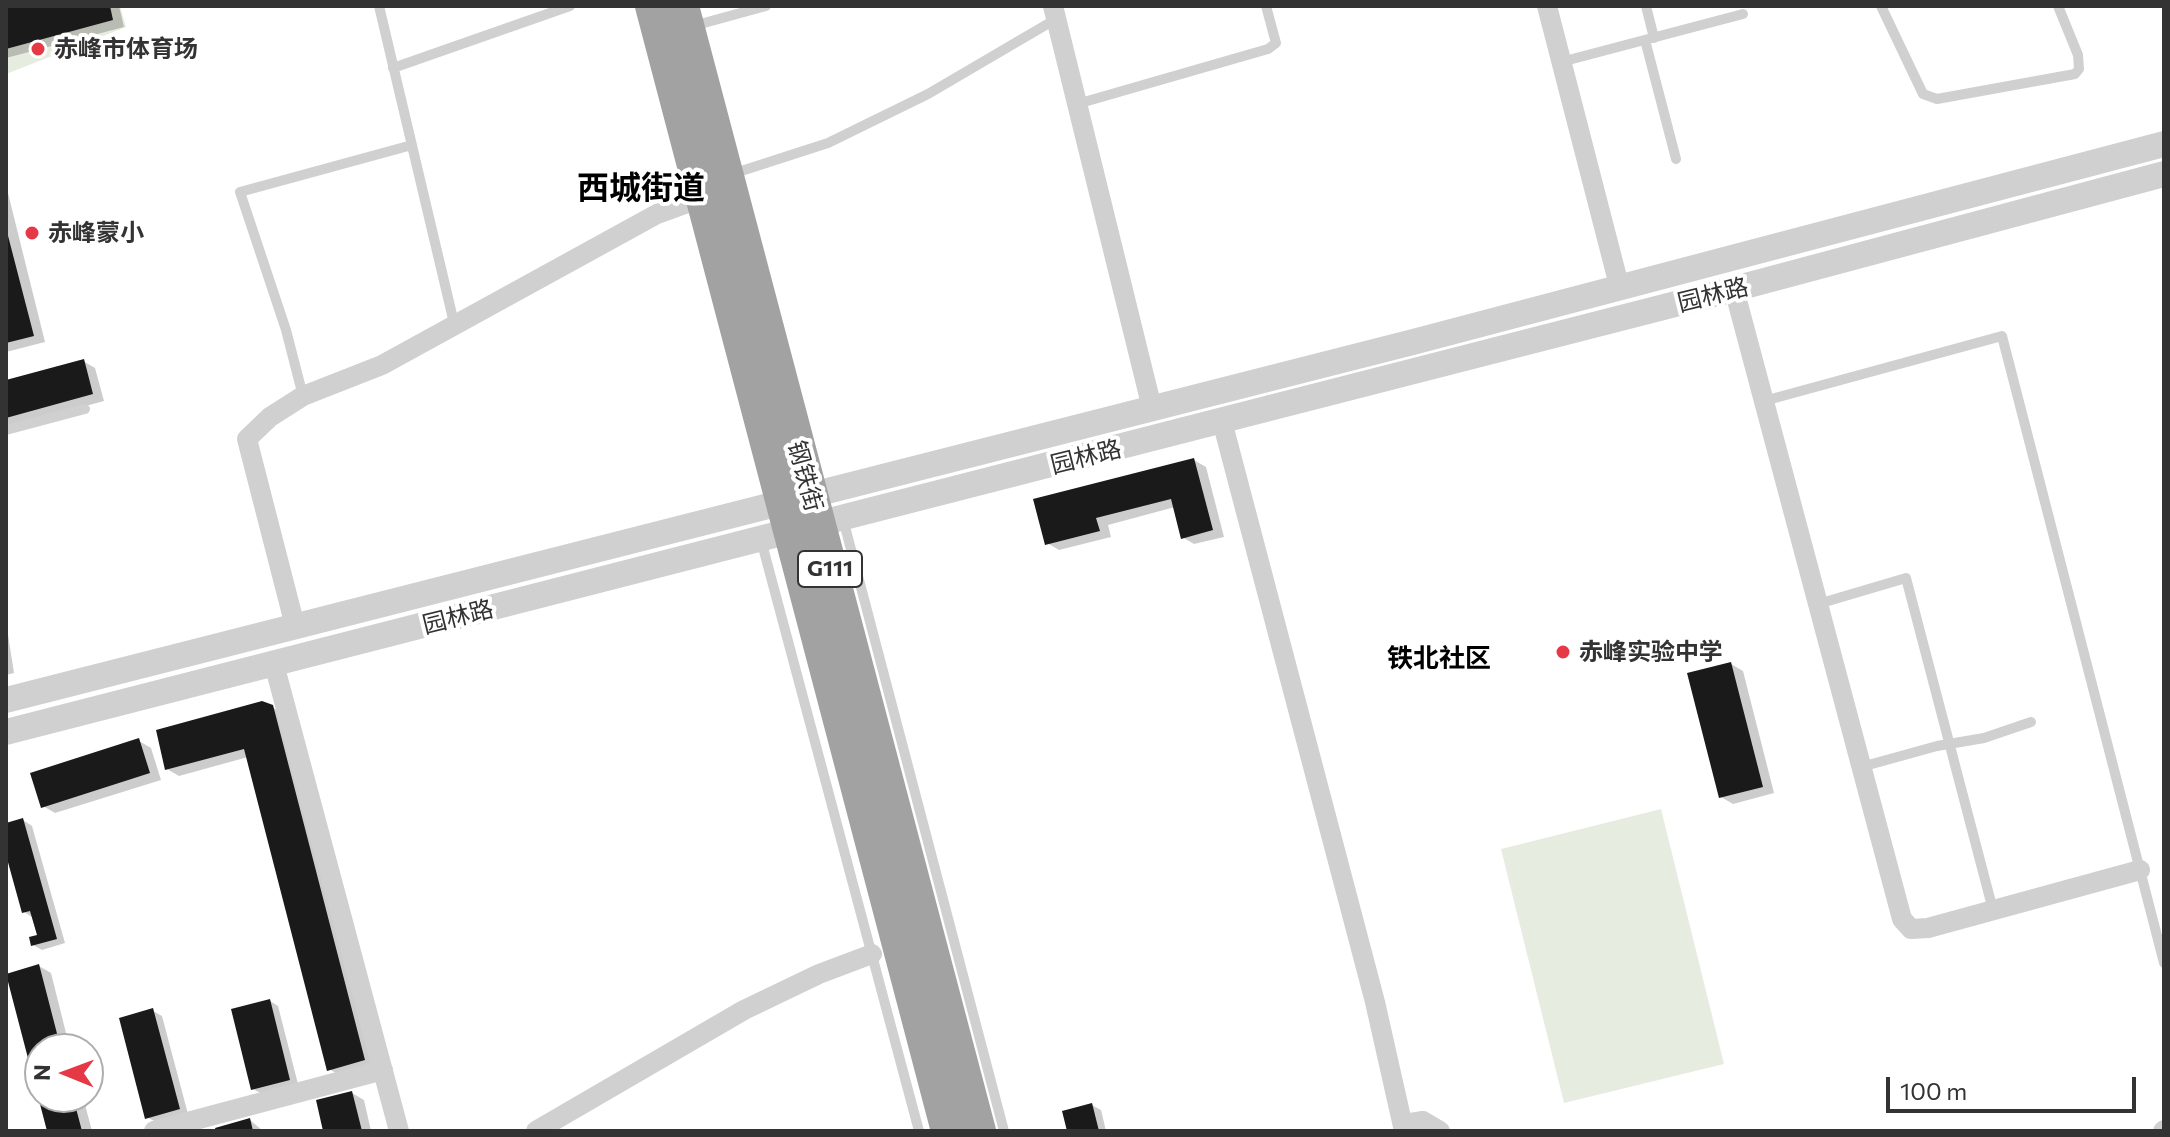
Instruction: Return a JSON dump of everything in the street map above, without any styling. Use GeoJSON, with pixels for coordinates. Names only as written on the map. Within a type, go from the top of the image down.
{"type":"FeatureCollection","features":[{"type":"Feature","properties":{"kind":"highway","name":"钢铁街"},"geometry":{"type":"LineString","coordinates":[[652,6],[714,187],[800,519],[948,1131]]}},
{"type":"Feature","properties":{"kind":"highway","name":"钢铁街"},"geometry":{"type":"LineString","coordinates":[[685,17],[714,187]]}},
{"type":"Feature","properties":{"kind":"highway","name":"钢铁街"},"geometry":{"type":"LineString","coordinates":[[800,519],[979,1131]]}},
{"type":"Feature","properties":{"kind":"street"},"geometry":{"type":"LineString","coordinates":[[1547,6],[1620,289]]}},
{"type":"Feature","properties":{"kind":"street"},"geometry":{"type":"LineString","coordinates":[[1054,12],[1152,408]]}},
{"type":"Feature","properties":{"kind":"street","name":"园林路"},"geometry":{"type":"LineString","coordinates":[[6,732],[274,664],[800,519],[1152,408],[1620,289],[2164,144]]}},
{"type":"Feature","properties":{"kind":"street","name":"园林路"},"geometry":{"type":"LineString","coordinates":[[6,700],[295,626],[800,519],[1222,421],[2164,174]]}},
{"type":"Feature","properties":{"kind":"street"},"geometry":{"type":"LineString","coordinates":[[295,626],[247,439],[270,417],[303,396],[382,365],[657,214],[714,187]]}},
{"type":"Feature","properties":{"kind":"street"},"geometry":{"type":"LineString","coordinates":[[1734,289],[1902,919],[1911,929],[1928,928],[2140,870]]}},
{"type":"Feature","properties":{"kind":"street"},"geometry":{"type":"LineString","coordinates":[[1222,421],[1404,1128],[1423,1121],[1440,1131]]}},
{"type":"Feature","properties":{"kind":"street"},"geometry":{"type":"LineString","coordinates":[[274,664],[399,1131]]}},
{"type":"Feature","properties":{"kind":"street"},"geometry":{"type":"LineString","coordinates":[[536,1131],[744,1010],[819,974],[872,954]]}},
{"type":"Feature","properties":{"kind":"street"},"geometry":{"type":"LineString","coordinates":[[154,1131],[383,1070]]}},
{"type":"Feature","properties":{"kind":"lane"},"geometry":{"type":"LineString","coordinates":[[379,6],[454,323]]}},
{"type":"Feature","properties":{"kind":"lane"},"geometry":{"type":"LineString","coordinates":[[393,68],[570,6]]}},
{"type":"Feature","properties":{"kind":"lane"},"geometry":{"type":"LineString","coordinates":[[685,17],[766,6]]}},
{"type":"Feature","properties":{"kind":"lane"},"geometry":{"type":"LineString","coordinates":[[1077,104],[1268,49],[1276,43],[1266,6]]}},
{"type":"Feature","properties":{"kind":"lane"},"geometry":{"type":"LineString","coordinates":[[1646,6],[1650,39],[1676,159]]}},
{"type":"Feature","properties":{"kind":"lane"},"geometry":{"type":"LineString","coordinates":[[1881,6],[1923,94],[1937,99],[2075,74],[2079,69],[2078,55],[2058,6]]}},
{"type":"Feature","properties":{"kind":"lane"},"geometry":{"type":"LineString","coordinates":[[714,187],[828,143],[928,94],[1054,12]]}},
{"type":"Feature","properties":{"kind":"lane"},"geometry":{"type":"LineString","coordinates":[[1561,62],[1743,14]]}},
{"type":"Feature","properties":{"kind":"lane"},"geometry":{"type":"LineString","coordinates":[[303,396],[286,330],[240,192],[412,145]]}},
{"type":"Feature","properties":{"kind":"lane"},"geometry":{"type":"LineString","coordinates":[[1764,401],[2002,336],[2164,963]]}},
{"type":"Feature","properties":{"kind":"lane"},"geometry":{"type":"LineString","coordinates":[[6,430],[85,409]]}},
{"type":"Feature","properties":{"kind":"lane"},"geometry":{"type":"LineString","coordinates":[[800,519],[872,954],[919,1131]]}},
{"type":"Feature","properties":{"kind":"lane"},"geometry":{"type":"LineString","coordinates":[[800,519],[1004,1131]]}},
{"type":"Feature","properties":{"kind":"lane"},"geometry":{"type":"LineString","coordinates":[[1818,604],[1865,593],[1906,578],[1993,910]]}},
{"type":"Feature","properties":{"kind":"lane"},"geometry":{"type":"LineString","coordinates":[[1861,767],[1949,743],[1984,738],[2031,722]]}},
{"type":"Feature","properties":{"kind":"shaded area","name":"赤峰市体育场"},"geometry":{"type":"Polygon","coordinates":[[[6,6],[120,6],[126,27],[6,74],[6,6]]]}},
{"type":"Feature","properties":{"kind":"shaded area"},"geometry":{"type":"Polygon","coordinates":[[[1661,809],[1724,1064],[1564,1103],[1501,849],[1661,809]]]}},
{"type":"Feature","properties":{"kind":"building"},"geometry":{"type":"Polygon","coordinates":[[[6,6],[110,6],[113,20],[6,49],[6,6]]]}},
{"type":"Feature","properties":{"kind":"building"},"geometry":{"type":"Polygon","coordinates":[[[6,228],[34,336],[6,343],[6,228]]]}},
{"type":"Feature","properties":{"kind":"building"},"geometry":{"type":"Polygon","coordinates":[[[84,359],[93,394],[6,418],[6,380],[84,359]]]}},
{"type":"Feature","properties":{"kind":"building"},"geometry":{"type":"Polygon","coordinates":[[[1194,458],[1213,530],[1181,539],[1171,499],[1096,518],[1100,531],[1045,545],[1033,499],[1194,458]]]}},
{"type":"Feature","properties":{"kind":"building"},"geometry":{"type":"Polygon","coordinates":[[[1731,662],[1763,787],[1719,798],[1687,673],[1731,662]]]}},
{"type":"Feature","properties":{"kind":"building"},"geometry":{"type":"Polygon","coordinates":[[[262,701],[273,705],[365,1060],[327,1071],[244,749],[165,770],[156,730],[262,701]]]}},
{"type":"Feature","properties":{"kind":"building"},"geometry":{"type":"Polygon","coordinates":[[[139,738],[150,773],[41,808],[30,773],[139,738]]]}},
{"type":"Feature","properties":{"kind":"building"},"geometry":{"type":"Polygon","coordinates":[[[23,818],[57,939],[31,946],[29,937],[37,935],[30,911],[22,913],[6,855],[6,823],[23,818]]]}},
{"type":"Feature","properties":{"kind":"building"},"geometry":{"type":"Polygon","coordinates":[[[39,964],[57,1033],[24,1033],[24,1043],[6,974],[39,964]]]}},
{"type":"Feature","properties":{"kind":"building"},"geometry":{"type":"Polygon","coordinates":[[[270,999],[290,1080],[251,1090],[231,1009],[270,999]]]}},
{"type":"Feature","properties":{"kind":"building"},"geometry":{"type":"Polygon","coordinates":[[[153,1008],[180,1109],[145,1119],[119,1018],[153,1008]]]}},
{"type":"Feature","properties":{"kind":"building"},"geometry":{"type":"Polygon","coordinates":[[[352,1091],[362,1131],[323,1131],[316,1100],[352,1091]]]}},
{"type":"Feature","properties":{"kind":"building"},"geometry":{"type":"Polygon","coordinates":[[[1092,1103],[1099,1131],[1067,1131],[1062,1111],[1092,1103]]]}},
{"type":"Feature","properties":{"kind":"building"},"geometry":{"type":"Polygon","coordinates":[[[42,1113],[77,1113],[82,1131],[47,1131],[42,1113]]]}},
{"type":"Feature","properties":{"kind":"building"},"geometry":{"type":"Polygon","coordinates":[[[250,1118],[253,1131],[216,1131],[215,1128],[250,1118]]]}},
{"type":"Feature","properties":{"kind":"place","name":"赤峰市体育场"},"geometry":{"type":"Point","coordinates":[38,49]}},
{"type":"Feature","properties":{"kind":"place","name":"赤峰蒙小"},"geometry":{"type":"Point","coordinates":[32,233]}},
{"type":"Feature","properties":{"kind":"place","name":"赤峰实验中学"},"geometry":{"type":"Point","coordinates":[1563,652]}},
{"type":"Feature","properties":{"kind":"district","name":"西城街道"},"geometry":{"type":"Point","coordinates":[641,188]}},
{"type":"Feature","properties":{"kind":"district","name":"铁北社区"},"geometry":{"type":"Point","coordinates":[1439,658]}}]}
